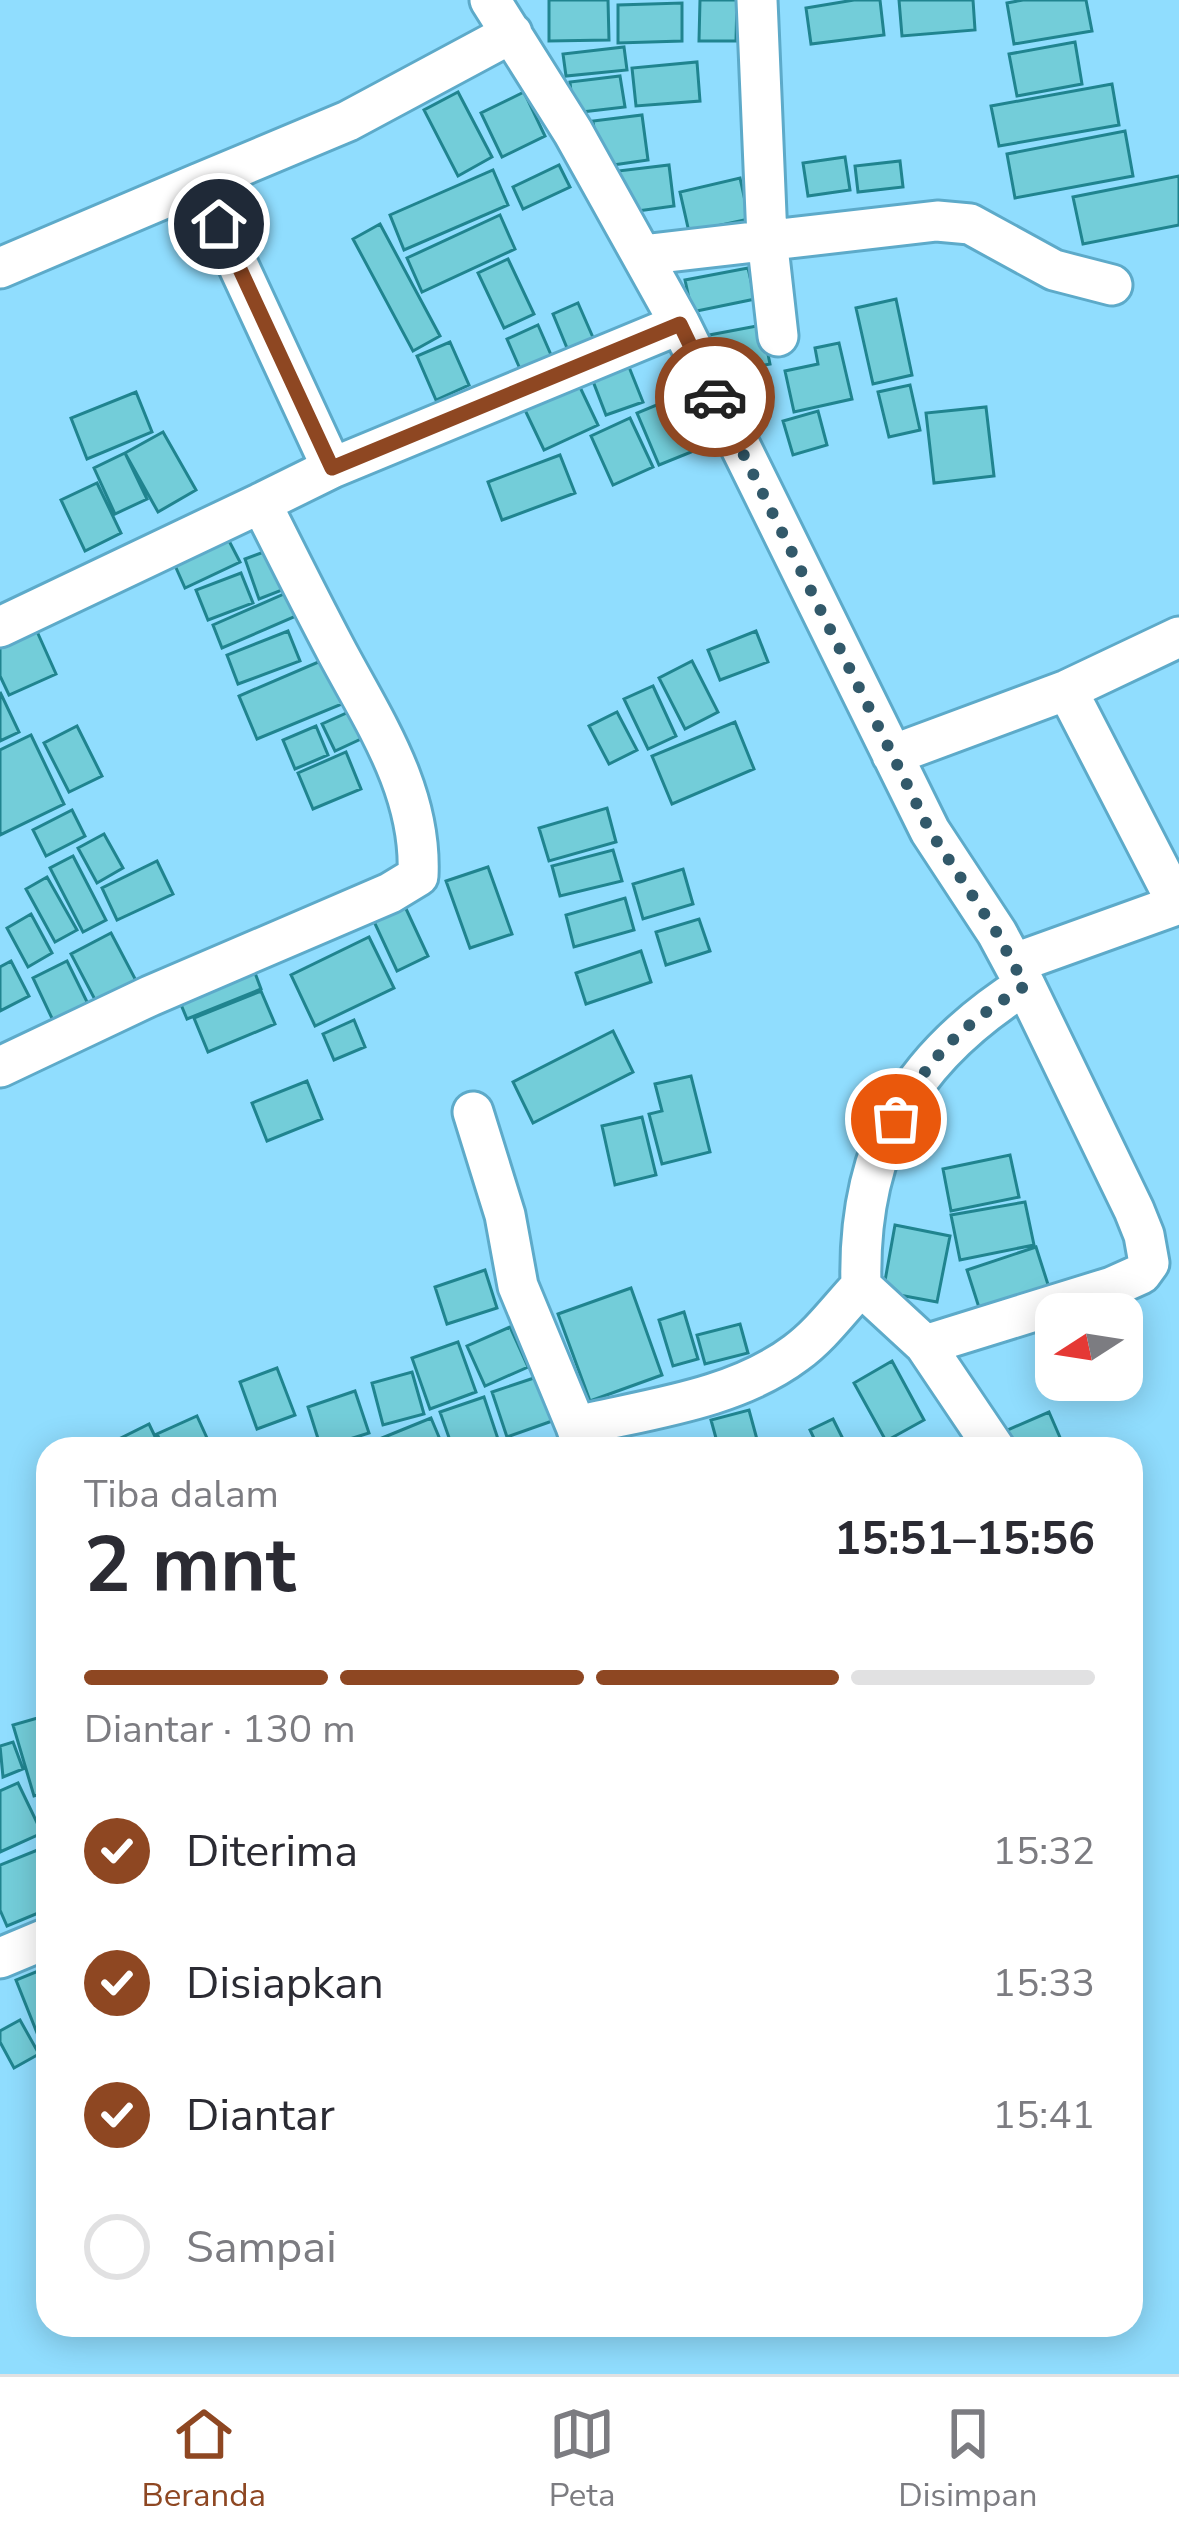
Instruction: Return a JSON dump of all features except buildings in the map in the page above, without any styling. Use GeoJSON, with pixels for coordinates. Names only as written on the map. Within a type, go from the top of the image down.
{"type":"FeatureCollection","features":[{"type":"Feature","properties":{"kind":"street"},"geometry":{"type":"LineString","coordinates":[[490,0],[680,324],[930,831],[1020,974],[1144,1235],[1149,1263],[1141,1274],[925,1345]]}},
{"type":"Feature","properties":{"kind":"street"},"geometry":{"type":"LineString","coordinates":[[758,0],[767,238],[778,336]]}},
{"type":"Feature","properties":{"kind":"street"},"geometry":{"type":"LineString","coordinates":[[0,268],[347,121],[512,33]]}},
{"type":"Feature","properties":{"kind":"street"},"geometry":{"type":"LineString","coordinates":[[200,183],[332,468]]}},
{"type":"Feature","properties":{"kind":"street"},"geometry":{"type":"LineString","coordinates":[[642,255],[901,222],[970,224],[1054,270],[1112,285]]}},
{"type":"Feature","properties":{"kind":"street"},"geometry":{"type":"LineString","coordinates":[[0,627],[332,468],[680,324]]}},
{"type":"Feature","properties":{"kind":"street"},"geometry":{"type":"LineString","coordinates":[[0,1066],[390,893],[418,876],[415,821],[388,740],[261,503]]}},
{"type":"Feature","properties":{"kind":"street"},"geometry":{"type":"LineString","coordinates":[[892,755],[1067,690],[1179,637]]}},
{"type":"Feature","properties":{"kind":"street"},"geometry":{"type":"LineString","coordinates":[[583,1437],[717,1392],[769,1371],[799,1352],[860,1286],[859,1239],[867,1187],[883,1141],[920,1072],[1020,974],[1179,904],[1067,690]]}},
{"type":"Feature","properties":{"kind":"street"},"geometry":{"type":"LineString","coordinates":[[473,1112],[506,1215],[518,1286],[580,1437]]}},
{"type":"Feature","properties":{"kind":"street"},"geometry":{"type":"LineString","coordinates":[[860,1286],[925,1345],[987,1437]]}},
{"type":"Feature","properties":{"kind":"street"},"geometry":{"type":"LineString","coordinates":[[0,1958],[36,1943]]}},
{"type":"Feature","properties":{"kind":"way so far"},"geometry":{"type":"LineString","coordinates":[[715,397],[930,831],[997,933],[1025,986],[990,1008],[920,1072],[896,1119]]}},
{"type":"Feature","properties":{"kind":"route"},"geometry":{"type":"LineString","coordinates":[[219,224],[332,468],[680,324],[715,397]]}}]}
